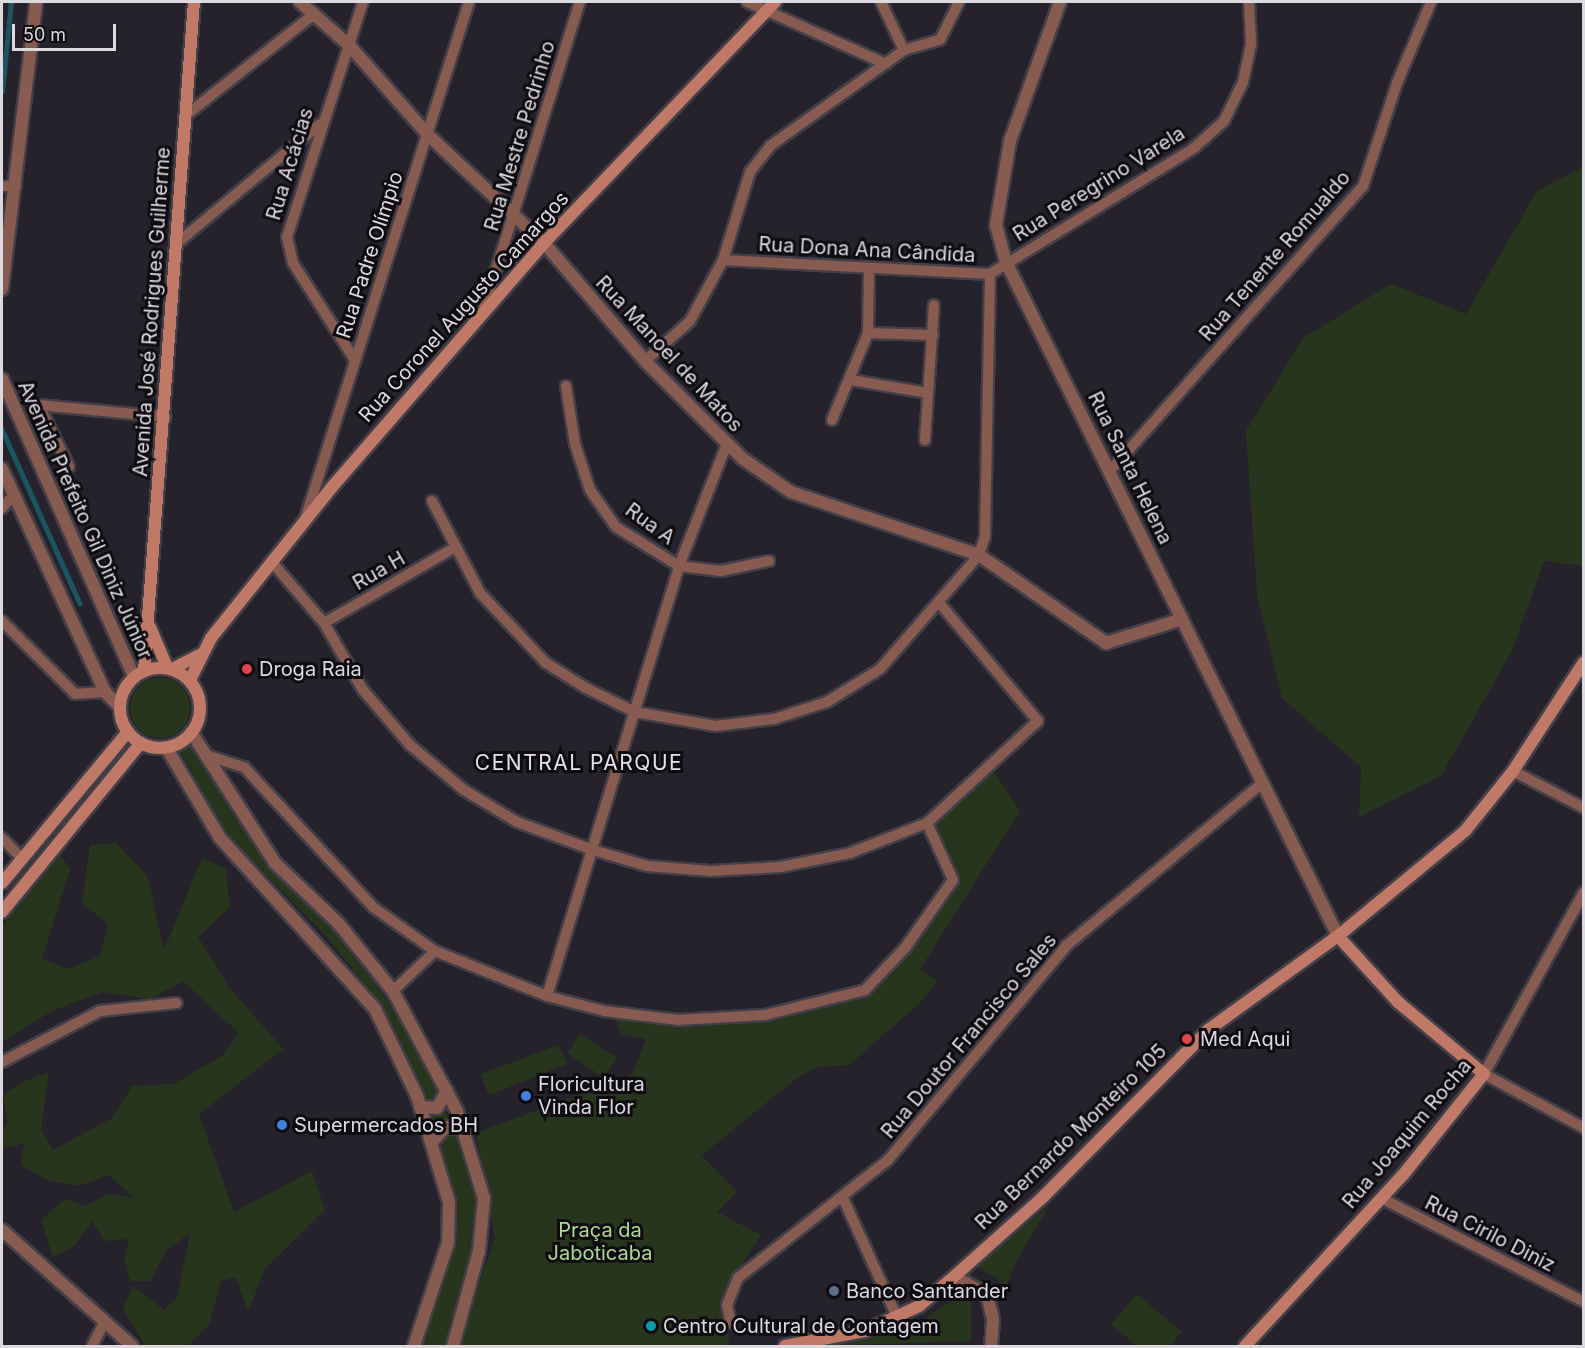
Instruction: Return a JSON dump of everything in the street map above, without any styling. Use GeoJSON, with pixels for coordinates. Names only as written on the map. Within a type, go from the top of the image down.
{"type":"FeatureCollection","features":[{"type":"Feature","properties":{"kind":"main road","name":"Avenida José Rodrigues Guilherme"},"geometry":{"type":"LineString","coordinates":[[139,674],[150,626],[194,2]]}},
{"type":"Feature","properties":{"kind":"main road","name":"Rua Coronel Augusto Camargos"},"geometry":{"type":"LineString","coordinates":[[190,680],[201,654],[304,520],[544,243],[771,5]]}},
{"type":"Feature","properties":{"kind":"main road","name":"Avenida José Rodrigues Guilherme"},"geometry":{"type":"LineString","coordinates":[[150,626],[170,668]]}},
{"type":"Feature","properties":{"kind":"main road","name":"Rua Coronel Augusto Camargos"},"geometry":{"type":"LineString","coordinates":[[170,668],[201,654]]}},
{"type":"Feature","properties":{"kind":"main road","name":"Rua Bernardo Monteiro 105"},"geometry":{"type":"LineString","coordinates":[[785,1347],[866,1330],[897,1317],[948,1282],[1043,1197],[1208,1030],[1338,936],[1465,831],[1513,771],[1584,662]]}},
{"type":"Feature","properties":{"kind":"main road"},"geometry":{"type":"LineString","coordinates":[[170,668],[190,680],[200,711],[191,732],[166,747],[141,743],[128,732],[119,706],[139,674],[170,668]]}},
{"type":"Feature","properties":{"kind":"main road"},"geometry":{"type":"LineString","coordinates":[[2,883],[128,732]]}},
{"type":"Feature","properties":{"kind":"main road"},"geometry":{"type":"LineString","coordinates":[[2,912],[141,743]]}},
{"type":"Feature","properties":{"kind":"main road"},"geometry":{"type":"LineString","coordinates":[[1338,936],[1398,1002],[1484,1074]]}},
{"type":"Feature","properties":{"kind":"main road","name":"Rua Joaquim Rocha"},"geometry":{"type":"LineString","coordinates":[[1245,1347],[1381,1198],[1484,1074]]}},
{"type":"Feature","properties":{"kind":"street"},"geometry":{"type":"LineString","coordinates":[[2,289],[36,2]]}},
{"type":"Feature","properties":{"kind":"street","name":"Rua Manoel de Matos"},"geometry":{"type":"LineString","coordinates":[[300,2],[348,45],[428,135],[544,243],[645,362],[726,446],[791,492],[980,555],[1106,643],[1182,619]]}},
{"type":"Feature","properties":{"kind":"street","name":"Rua Acácias"},"geometry":{"type":"LineString","coordinates":[[355,360],[293,263],[287,237],[320,124],[363,2]]}},
{"type":"Feature","properties":{"kind":"street","name":"Rua Padre Olímpio"},"geometry":{"type":"LineString","coordinates":[[304,520],[469,2]]}},
{"type":"Feature","properties":{"kind":"street","name":"Rua Mestre Pedrinho"},"geometry":{"type":"LineString","coordinates":[[482,314],[579,2]]}},
{"type":"Feature","properties":{"kind":"street"},"geometry":{"type":"LineString","coordinates":[[747,2],[771,5],[885,64]]}},
{"type":"Feature","properties":{"kind":"street"},"geometry":{"type":"LineString","coordinates":[[881,2],[904,50]]}},
{"type":"Feature","properties":{"kind":"street"},"geometry":{"type":"LineString","coordinates":[[645,362],[690,321],[723,260],[750,172],[770,146],[904,50],[940,40],[959,2]]}},
{"type":"Feature","properties":{"kind":"street","name":"Rua Santa Helena"},"geometry":{"type":"LineString","coordinates":[[1060,2],[1010,141],[996,225],[1006,262],[1338,936]]}},
{"type":"Feature","properties":{"kind":"street","name":"Rua Peregrino Varela"},"geometry":{"type":"LineString","coordinates":[[1006,262],[1194,148],[1224,121],[1243,82],[1251,43],[1249,2]]}},
{"type":"Feature","properties":{"kind":"street","name":"Rua Tenente Romualdo"},"geometry":{"type":"LineString","coordinates":[[1110,471],[1363,186],[1397,83],[1431,2]]}},
{"type":"Feature","properties":{"kind":"street"},"geometry":{"type":"LineString","coordinates":[[185,116],[313,15]]}},
{"type":"Feature","properties":{"kind":"street"},"geometry":{"type":"LineString","coordinates":[[176,244],[320,124]]}},
{"type":"Feature","properties":{"kind":"street"},"geometry":{"type":"LineString","coordinates":[[2,186],[16,186]]}},
{"type":"Feature","properties":{"kind":"street","name":"Rua Dona Ana Cândida"},"geometry":{"type":"LineString","coordinates":[[723,260],[869,271],[990,274],[1006,262]]}},
{"type":"Feature","properties":{"kind":"street"},"geometry":{"type":"LineString","coordinates":[[832,420],[851,380],[868,333],[869,271]]}},
{"type":"Feature","properties":{"kind":"street"},"geometry":{"type":"LineString","coordinates":[[432,501],[452,549],[480,593],[546,663],[635,712],[716,726],[774,719],[827,702],[880,669],[941,605],[980,555],[985,537],[990,274]]}},
{"type":"Feature","properties":{"kind":"street"},"geometry":{"type":"LineString","coordinates":[[925,440],[934,305]]}},
{"type":"Feature","properties":{"kind":"street"},"geometry":{"type":"LineString","coordinates":[[868,333],[933,334]]}},
{"type":"Feature","properties":{"kind":"street","name":"Avenida Prefeito Gil Diniz Júnior"},"geometry":{"type":"LineString","coordinates":[[2,379],[139,674]]}},
{"type":"Feature","properties":{"kind":"street"},"geometry":{"type":"LineString","coordinates":[[851,380],[928,393]]}},
{"type":"Feature","properties":{"kind":"street","name":"Rua A"},"geometry":{"type":"LineString","coordinates":[[567,386],[575,444],[590,490],[616,527],[679,566],[721,571],[769,561]]}},
{"type":"Feature","properties":{"kind":"street"},"geometry":{"type":"LineString","coordinates":[[69,467],[39,405],[165,417]]}},
{"type":"Feature","properties":{"kind":"street"},"geometry":{"type":"LineString","coordinates":[[548,996],[679,566],[726,446]]}},
{"type":"Feature","properties":{"kind":"street"},"geometry":{"type":"LineString","coordinates":[[2,469],[105,692],[119,706]]}},
{"type":"Feature","properties":{"kind":"street"},"geometry":{"type":"LineString","coordinates":[[2,508],[13,496]]}},
{"type":"Feature","properties":{"kind":"street","name":"Rua H"},"geometry":{"type":"LineString","coordinates":[[324,623],[452,549]]}},
{"type":"Feature","properties":{"kind":"street"},"geometry":{"type":"LineString","coordinates":[[271,561],[324,623],[363,690],[410,745],[464,790],[517,822],[593,850],[648,866],[711,871],[780,867],[850,853],[927,823],[1038,721],[941,605]]}},
{"type":"Feature","properties":{"kind":"street"},"geometry":{"type":"LineString","coordinates":[[2,621],[75,694],[105,692]]}},
{"type":"Feature","properties":{"kind":"street"},"geometry":{"type":"LineString","coordinates":[[191,732],[275,863],[339,924],[393,991],[447,1091],[463,1129],[484,1198],[479,1251],[453,1347]]}},
{"type":"Feature","properties":{"kind":"street"},"geometry":{"type":"LineString","coordinates":[[166,747],[220,838],[375,1009],[420,1107],[449,1202],[447,1243],[414,1347]]}},
{"type":"Feature","properties":{"kind":"street"},"geometry":{"type":"LineString","coordinates":[[206,755],[244,767],[373,907],[435,951],[548,996],[604,1011],[678,1020],[765,1015],[865,990],[905,948],[953,880],[927,823]]}},
{"type":"Feature","properties":{"kind":"street"},"geometry":{"type":"LineString","coordinates":[[1513,771],[1584,808]]}},
{"type":"Feature","properties":{"kind":"street","name":"Rua Doutor Francisco Sales"},"geometry":{"type":"LineString","coordinates":[[731,1323],[727,1305],[738,1278],[843,1198],[888,1160],[1066,946],[1262,783]]}},
{"type":"Feature","properties":{"kind":"street"},"geometry":{"type":"LineString","coordinates":[[2,838],[22,859]]}},
{"type":"Feature","properties":{"kind":"street","name":"Rua Joaquim Rocha"},"geometry":{"type":"LineString","coordinates":[[1484,1074],[1584,892]]}},
{"type":"Feature","properties":{"kind":"street"},"geometry":{"type":"LineString","coordinates":[[393,991],[435,951]]}},
{"type":"Feature","properties":{"kind":"street"},"geometry":{"type":"LineString","coordinates":[[2,1062],[100,1011],[177,1003]]}},
{"type":"Feature","properties":{"kind":"street"},"geometry":{"type":"LineString","coordinates":[[1484,1074],[1584,1128]]}},
{"type":"Feature","properties":{"kind":"street"},"geometry":{"type":"LineString","coordinates":[[420,1107],[437,1108],[447,1091]]}},
{"type":"Feature","properties":{"kind":"street"},"geometry":{"type":"LineString","coordinates":[[431,1143],[446,1127],[463,1129]]}},
{"type":"Feature","properties":{"kind":"street"},"geometry":{"type":"LineString","coordinates":[[843,1198],[897,1317]]}},
{"type":"Feature","properties":{"kind":"street","name":"Rua Cirilo Diniz"},"geometry":{"type":"LineString","coordinates":[[1381,1198],[1584,1302]]}},
{"type":"Feature","properties":{"kind":"street"},"geometry":{"type":"LineString","coordinates":[[2,1230],[132,1347]]}},
{"type":"Feature","properties":{"kind":"street"},"geometry":{"type":"LineString","coordinates":[[948,1282],[964,1282],[987,1295],[993,1319],[991,1347]]}},
{"type":"Feature","properties":{"kind":"street"},"geometry":{"type":"LineString","coordinates":[[92,1347],[105,1322]]}},
{"type":"Feature","properties":{"kind":"green space"},"geometry":{"type":"Polygon","coordinates":[[[1583,167],[1583,566],[1544,561],[1512,651],[1441,776],[1359,817],[1361,767],[1282,698],[1257,594],[1246,431],[1303,338],[1391,284],[1466,314],[1537,191],[1583,167]]]}},
{"type":"Feature","properties":{"kind":"green space"},"geometry":{"type":"Polygon","coordinates":[[[154,678],[166,678],[177,683],[185,691],[190,708],[188,720],[177,733],[166,738],[154,738],[143,733],[135,725],[130,714],[130,702],[135,691],[143,683],[154,678]]]}},
{"type":"Feature","properties":{"kind":"green space"},"geometry":{"type":"Polygon","coordinates":[[[195,743],[268,867],[339,933],[409,1030],[452,1125],[476,1200],[471,1258],[446,1346],[421,1346],[457,1236],[450,1179],[420,1082],[385,1011],[327,937],[225,833],[181,752],[195,743]]]}},
{"type":"Feature","properties":{"kind":"green space","name":"Praça da Jaboticaba"},"geometry":{"type":"Polygon","coordinates":[[[994,772],[1020,811],[920,969],[937,981],[921,1002],[849,1065],[817,1067],[796,1079],[703,1154],[681,1174],[702,1156],[737,1192],[717,1212],[761,1235],[737,1271],[726,1304],[729,1346],[458,1346],[495,1238],[476,1133],[632,1075],[646,1039],[621,1034],[615,1017],[673,1024],[764,1021],[865,996],[911,950],[953,885],[932,823],[994,772]]]}},
{"type":"Feature","properties":{"kind":"green space"},"geometry":{"type":"Polygon","coordinates":[[[116,843],[147,875],[164,950],[202,858],[226,869],[230,907],[198,937],[229,987],[283,1049],[199,1114],[234,1212],[312,1171],[325,1210],[265,1269],[248,1312],[236,1277],[221,1281],[209,1325],[188,1346],[145,1346],[123,1309],[133,1286],[164,1310],[177,1297],[190,1233],[166,1251],[150,1281],[130,1281],[124,1259],[129,1239],[104,1241],[93,1221],[74,1246],[53,1257],[41,1220],[65,1199],[85,1206],[108,1194],[134,1198],[109,1175],[78,1186],[47,1180],[21,1165],[24,1143],[2,1149],[2,1130],[8,1124],[3,1095],[24,1081],[49,1072],[41,1129],[53,1150],[112,1118],[132,1086],[174,1084],[223,1055],[239,1033],[183,981],[150,999],[102,992],[52,1011],[2,1042],[2,926],[60,855],[70,869],[42,959],[68,969],[100,956],[108,924],[82,903],[90,845],[116,843]]]}},
{"type":"Feature","properties":{"kind":"green space"},"geometry":{"type":"Polygon","coordinates":[[[580,1034],[617,1058],[604,1078],[567,1053],[580,1034]]]}},
{"type":"Feature","properties":{"kind":"green space"},"geometry":{"type":"Polygon","coordinates":[[[559,1045],[567,1064],[489,1095],[480,1074],[559,1045]]]}},
{"type":"Feature","properties":{"kind":"green space"},"geometry":{"type":"Polygon","coordinates":[[[1049,1206],[1014,1265],[1005,1292],[997,1278],[975,1266],[1049,1206]]]}},
{"type":"Feature","properties":{"kind":"green space"},"geometry":{"type":"Polygon","coordinates":[[[964,1292],[971,1300],[971,1341],[816,1346],[925,1319],[964,1292]]]}},
{"type":"Feature","properties":{"kind":"green space"},"geometry":{"type":"Polygon","coordinates":[[[1137,1294],[1182,1332],[1170,1346],[1137,1346],[1111,1324],[1137,1294]]]}},
{"type":"Feature","properties":{"kind":"waterway"},"geometry":{"type":"LineString","coordinates":[[2,92],[11,2]]}},
{"type":"Feature","properties":{"kind":"waterway"},"geometry":{"type":"LineString","coordinates":[[2,429],[80,603]]}},
{"type":"Feature","properties":{"kind":"place","name":"Droga Raia"},"geometry":{"type":"Point","coordinates":[247,669]}},
{"type":"Feature","properties":{"kind":"place","name":"Med Aqui"},"geometry":{"type":"Point","coordinates":[1187,1039]}},
{"type":"Feature","properties":{"kind":"place","name":"Floricultura Vinda Flor"},"geometry":{"type":"Point","coordinates":[526,1096]}},
{"type":"Feature","properties":{"kind":"place","name":"Supermercados BH"},"geometry":{"type":"Point","coordinates":[282,1125]}},
{"type":"Feature","properties":{"kind":"place","name":"Banco Santander"},"geometry":{"type":"Point","coordinates":[834,1291]}},
{"type":"Feature","properties":{"kind":"place","name":"Centro Cultural de Contagem"},"geometry":{"type":"Point","coordinates":[651,1326]}},
{"type":"Feature","properties":{"kind":"district","name":"CENTRAL PARQUE"},"geometry":{"type":"Point","coordinates":[579,763]}}]}
